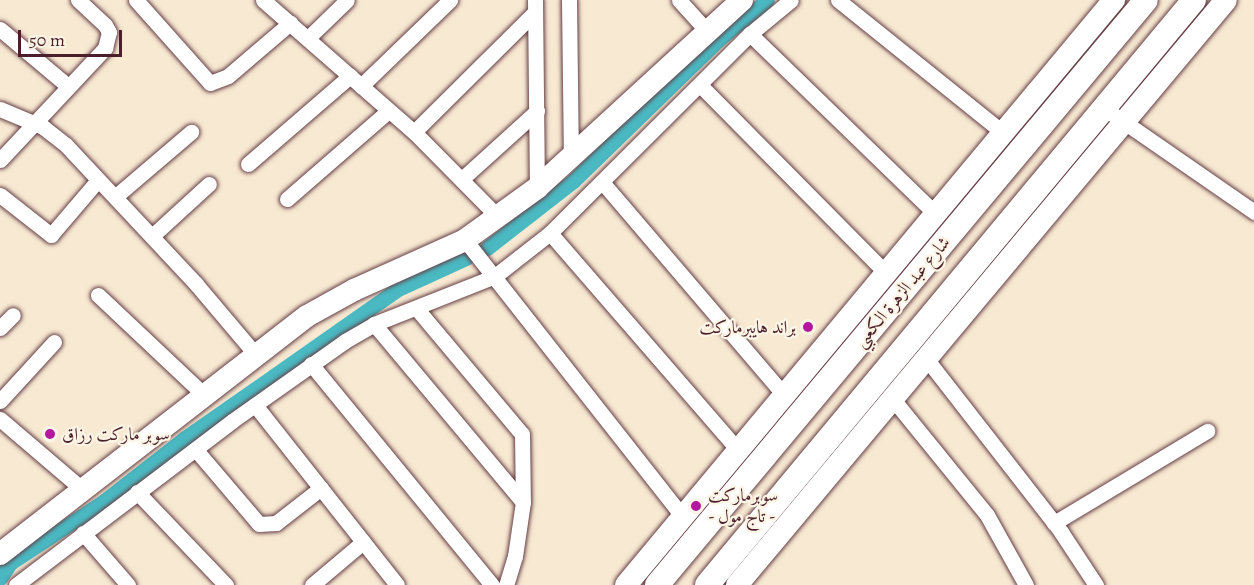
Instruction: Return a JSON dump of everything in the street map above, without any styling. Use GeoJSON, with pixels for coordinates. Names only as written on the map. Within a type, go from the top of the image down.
{"type":"FeatureCollection","features":[{"type":"Feature","properties":{"kind":"main road","name":"شارع عبد الزهرة الكعبي"},"geometry":{"type":"LineString","coordinates":[[657,585],[1146,0]]}},
{"type":"Feature","properties":{"kind":"main road","name":"شارع عبد الزهرة الكعبي"},"geometry":{"type":"LineString","coordinates":[[707,585],[796,479],[1114,115],[1194,0]]}},
{"type":"Feature","properties":{"kind":"main road"},"geometry":{"type":"LineString","coordinates":[[765,456],[775,475],[796,479]]}},
{"type":"Feature","properties":{"kind":"main road"},"geometry":{"type":"LineString","coordinates":[[722,507],[741,517],[746,538]]}},
{"type":"Feature","properties":{"kind":"street"},"geometry":{"type":"LineString","coordinates":[[0,160],[109,41],[105,25],[78,0]]}},
{"type":"Feature","properties":{"kind":"street"},"geometry":{"type":"LineString","coordinates":[[136,0],[210,82],[228,76],[290,23]]}},
{"type":"Feature","properties":{"kind":"street"},"geometry":{"type":"LineString","coordinates":[[263,0],[308,38],[387,112],[414,132],[463,178],[497,216]]}},
{"type":"Feature","properties":{"kind":"street"},"geometry":{"type":"LineString","coordinates":[[308,38],[347,0]]}},
{"type":"Feature","properties":{"kind":"street"},"geometry":{"type":"LineString","coordinates":[[248,164],[355,81],[450,0]]}},
{"type":"Feature","properties":{"kind":"street"},"geometry":{"type":"LineString","coordinates":[[569,0],[571,159]]}},
{"type":"Feature","properties":{"kind":"street"},"geometry":{"type":"LineString","coordinates":[[680,0],[706,30]]}},
{"type":"Feature","properties":{"kind":"street"},"geometry":{"type":"LineString","coordinates":[[0,554],[307,316],[354,290],[465,240],[537,188],[571,159],[706,30],[742,0]]}},
{"type":"Feature","properties":{"kind":"street"},"geometry":{"type":"LineString","coordinates":[[16,585],[137,492],[311,364],[374,324],[417,309],[495,276],[550,233],[603,183],[750,34],[791,0]]}},
{"type":"Feature","properties":{"kind":"street"},"geometry":{"type":"LineString","coordinates":[[838,0],[1002,132]]}},
{"type":"Feature","properties":{"kind":"street"},"geometry":{"type":"LineString","coordinates":[[626,585],[1114,0]]}},
{"type":"Feature","properties":{"kind":"street"},"geometry":{"type":"LineString","coordinates":[[737,585],[925,357],[1114,115],[1226,0]]}},
{"type":"Feature","properties":{"kind":"street"},"geometry":{"type":"LineString","coordinates":[[535,6],[537,188]]}},
{"type":"Feature","properties":{"kind":"street"},"geometry":{"type":"LineString","coordinates":[[414,132],[535,6]]}},
{"type":"Feature","properties":{"kind":"street"},"geometry":{"type":"LineString","coordinates":[[0,29],[68,86]]}},
{"type":"Feature","properties":{"kind":"street"},"geometry":{"type":"LineString","coordinates":[[750,34],[936,214]]}},
{"type":"Feature","properties":{"kind":"street"},"geometry":{"type":"LineString","coordinates":[[700,85],[886,273]]}},
{"type":"Feature","properties":{"kind":"street"},"geometry":{"type":"LineString","coordinates":[[0,109],[32,123],[66,145],[116,196],[256,355]]}},
{"type":"Feature","properties":{"kind":"street"},"geometry":{"type":"LineString","coordinates":[[463,178],[537,111]]}},
{"type":"Feature","properties":{"kind":"street"},"geometry":{"type":"LineString","coordinates":[[287,199],[387,112]]}},
{"type":"Feature","properties":{"kind":"street"},"geometry":{"type":"LineString","coordinates":[[1114,115],[1254,212]]}},
{"type":"Feature","properties":{"kind":"street"},"geometry":{"type":"LineString","coordinates":[[116,196],[191,132]]}},
{"type":"Feature","properties":{"kind":"street"},"geometry":{"type":"LineString","coordinates":[[0,195],[51,235],[98,180]]}},
{"type":"Feature","properties":{"kind":"street"},"geometry":{"type":"LineString","coordinates":[[603,183],[783,395]]}},
{"type":"Feature","properties":{"kind":"street"},"geometry":{"type":"LineString","coordinates":[[152,236],[209,184]]}},
{"type":"Feature","properties":{"kind":"street"},"geometry":{"type":"LineString","coordinates":[[550,233],[738,450]]}},
{"type":"Feature","properties":{"kind":"street"},"geometry":{"type":"LineString","coordinates":[[465,240],[682,516]]}},
{"type":"Feature","properties":{"kind":"street"},"geometry":{"type":"LineString","coordinates":[[98,295],[205,396]]}},
{"type":"Feature","properties":{"kind":"street"},"geometry":{"type":"LineString","coordinates":[[417,309],[522,434],[523,502],[506,585]]}},
{"type":"Feature","properties":{"kind":"street"},"geometry":{"type":"LineString","coordinates":[[0,328],[13,315]]}},
{"type":"Feature","properties":{"kind":"street"},"geometry":{"type":"LineString","coordinates":[[374,324],[523,502]]}},
{"type":"Feature","properties":{"kind":"street"},"geometry":{"type":"LineString","coordinates":[[0,401],[54,342]]}},
{"type":"Feature","properties":{"kind":"street"},"geometry":{"type":"LineString","coordinates":[[925,357],[1054,523],[1096,585]]}},
{"type":"Feature","properties":{"kind":"street"},"geometry":{"type":"LineString","coordinates":[[311,364],[492,585]]}},
{"type":"Feature","properties":{"kind":"street"},"geometry":{"type":"LineString","coordinates":[[892,398],[987,515],[1026,585]]}},
{"type":"Feature","properties":{"kind":"street"},"geometry":{"type":"LineString","coordinates":[[255,405],[396,585]]}},
{"type":"Feature","properties":{"kind":"street"},"geometry":{"type":"LineString","coordinates":[[0,419],[83,490]]}},
{"type":"Feature","properties":{"kind":"street"},"geometry":{"type":"LineString","coordinates":[[1054,523],[1207,430]]}},
{"type":"Feature","properties":{"kind":"street"},"geometry":{"type":"LineString","coordinates":[[196,450],[259,524],[276,523],[321,488]]}},
{"type":"Feature","properties":{"kind":"street"},"geometry":{"type":"LineString","coordinates":[[137,492],[226,585]]}},
{"type":"Feature","properties":{"kind":"street"},"geometry":{"type":"LineString","coordinates":[[83,533],[128,585]]}},
{"type":"Feature","properties":{"kind":"street"},"geometry":{"type":"LineString","coordinates":[[312,585],[363,542]]}},
{"type":"Feature","properties":{"kind":"waterway"},"geometry":{"type":"LineString","coordinates":[[487,248],[573,181],[718,40],[767,0]]}},
{"type":"Feature","properties":{"kind":"waterway"},"geometry":{"type":"LineString","coordinates":[[0,578],[10,563],[103,502],[185,438],[396,290],[466,258]]}},
{"type":"Feature","properties":{"kind":"place","name":"براند هايبرماركت"},"geometry":{"type":"Point","coordinates":[808,327]}},
{"type":"Feature","properties":{"kind":"place","name":"سوبر ماركت رزاق"},"geometry":{"type":"Point","coordinates":[50,434]}},
{"type":"Feature","properties":{"kind":"place","name":"سوبرماركت - تاج مول -"},"geometry":{"type":"Point","coordinates":[696,506]}}]}
